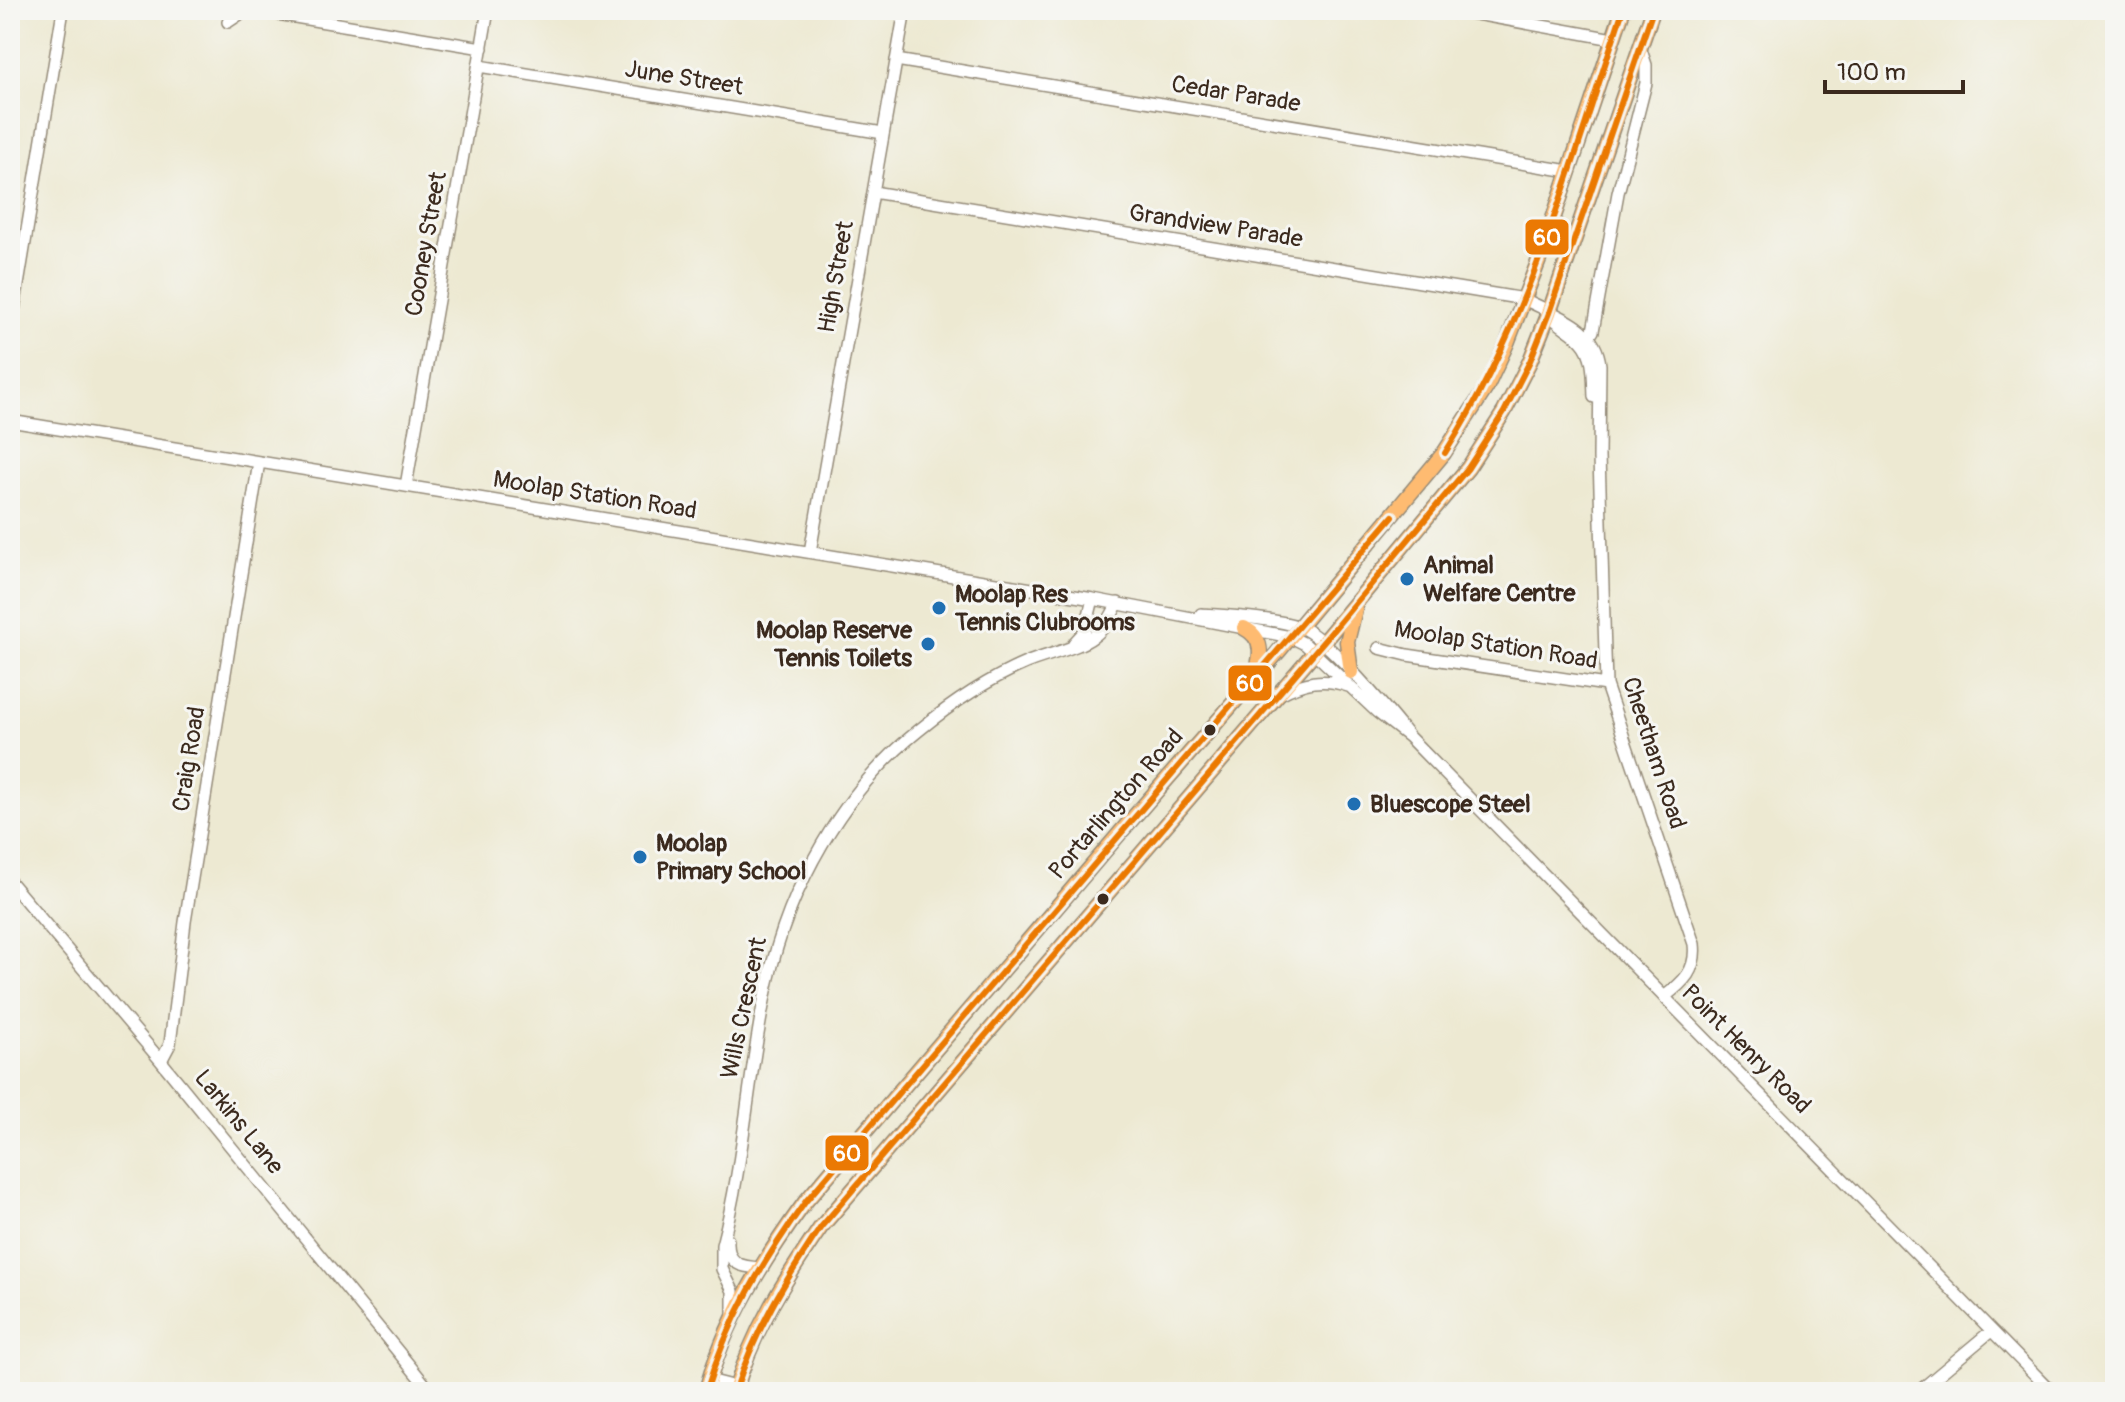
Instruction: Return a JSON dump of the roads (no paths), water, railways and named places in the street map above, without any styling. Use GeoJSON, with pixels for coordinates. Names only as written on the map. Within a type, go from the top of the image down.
{"type":"FeatureCollection","features":[{"type":"Feature","properties":{"kind":"main road","name":"Portarlington Road"},"geometry":{"type":"LineString","coordinates":[[708,1386],[733,1318],[761,1268],[806,1201],[1295,632],[1444,453],[1486,388],[1524,299],[1623,10]]}},
{"type":"Feature","properties":{"kind":"main road"},"geometry":{"type":"LineString","coordinates":[[736,1389],[765,1316],[787,1276],[821,1227],[1363,595],[1468,468],[1504,412],[1530,361],[1653,10]]}},
{"type":"Feature","properties":{"kind":"main road"},"geometry":{"type":"LineString","coordinates":[[1351,672],[1347,657],[1349,627],[1363,595]]}},
{"type":"Feature","properties":{"kind":"main road"},"geometry":{"type":"LineString","coordinates":[[1244,628],[1255,635],[1261,648],[1254,679]]}},
{"type":"Feature","properties":{"kind":"street"},"geometry":{"type":"LineString","coordinates":[[10,334],[63,10]]}},
{"type":"Feature","properties":{"kind":"street"},"geometry":{"type":"LineString","coordinates":[[228,22],[246,10],[259,11],[482,48]]}},
{"type":"Feature","properties":{"kind":"street","name":"Cooney Street"},"geometry":{"type":"LineString","coordinates":[[406,486],[488,10]]}},
{"type":"Feature","properties":{"kind":"street","name":"High Street"},"geometry":{"type":"LineString","coordinates":[[810,552],[905,10]]}},
{"type":"Feature","properties":{"kind":"street"},"geometry":{"type":"LineString","coordinates":[[1454,10],[1613,39]]}},
{"type":"Feature","properties":{"kind":"street"},"geometry":{"type":"LineString","coordinates":[[1549,313],[1558,325],[1587,341],[1618,193],[1646,83],[1646,65],[1640,47]]}},
{"type":"Feature","properties":{"kind":"street","name":"Cedar Parade"},"geometry":{"type":"LineString","coordinates":[[896,60],[1569,171]]}},
{"type":"Feature","properties":{"kind":"street","name":"June Street"},"geometry":{"type":"LineString","coordinates":[[479,66],[883,133]]}},
{"type":"Feature","properties":{"kind":"street","name":"Grandview Parade"},"geometry":{"type":"LineString","coordinates":[[873,192],[1524,299],[1549,313]]}},
{"type":"Feature","properties":{"kind":"street","name":"Cheetham Road"},"geometry":{"type":"LineString","coordinates":[[1587,341],[1592,366],[1599,457],[1606,685],[1694,944],[1693,966],[1688,976],[1664,997]]}},
{"type":"Feature","properties":{"kind":"street","name":"Moolap Station Road"},"geometry":{"type":"LineString","coordinates":[[10,421],[1172,612],[1244,628],[1295,632]]}},
{"type":"Feature","properties":{"kind":"street","name":"Craig Road"},"geometry":{"type":"LineString","coordinates":[[161,1061],[170,1044],[185,922],[259,462]]}},
{"type":"Feature","properties":{"kind":"street"},"geometry":{"type":"LineString","coordinates":[[1070,646],[1085,631],[1093,599]]}},
{"type":"Feature","properties":{"kind":"street","name":"Wills Crescent"},"geometry":{"type":"LineString","coordinates":[[733,1318],[733,1291],[722,1269],[721,1258],[768,982],[788,915],[823,843],[880,766],[916,732],[981,685],[1021,665],[1095,636],[1107,624],[1118,603]]}},
{"type":"Feature","properties":{"kind":"street","name":"Moolap Station Road"},"geometry":{"type":"LineString","coordinates":[[1172,612],[1216,615],[1295,632]]}},
{"type":"Feature","properties":{"kind":"street","name":"Point Henry Road"},"geometry":{"type":"LineString","coordinates":[[1295,632],[1305,644],[1318,647],[1351,672],[1384,705],[1409,737]]}},
{"type":"Feature","properties":{"kind":"street","name":"Point Henry Road"},"geometry":{"type":"LineString","coordinates":[[1318,647],[1352,688],[1409,737],[2052,1392]]}},
{"type":"Feature","properties":{"kind":"street","name":"Moolap Station Road"},"geometry":{"type":"LineString","coordinates":[[1379,648],[1407,655],[1606,685]]}},
{"type":"Feature","properties":{"kind":"street"},"geometry":{"type":"LineString","coordinates":[[1277,695],[1312,681],[1333,681],[1352,688]]}},
{"type":"Feature","properties":{"kind":"street","name":"Larkins Lane"},"geometry":{"type":"LineString","coordinates":[[10,882],[161,1061],[431,1392]]}},
{"type":"Feature","properties":{"kind":"street","name":"Wills Crescent"},"geometry":{"type":"LineString","coordinates":[[728,1224],[731,1259],[744,1267],[761,1268]]}},
{"type":"Feature","properties":{"kind":"street"},"geometry":{"type":"LineString","coordinates":[[1918,1392],[1991,1331]]}},
{"type":"Feature","properties":{"kind":"street"},"geometry":{"type":"LineString","coordinates":[[708,1386],[756,1392]]}},
{"type":"Feature","properties":{"kind":"place","name":"Animal Welfare Centre"},"geometry":{"type":"Point","coordinates":[1407,579]}},
{"type":"Feature","properties":{"kind":"place","name":"Moolap Res Tennis Clubrooms"},"geometry":{"type":"Point","coordinates":[939,608]}},
{"type":"Feature","properties":{"kind":"place","name":"Moolap Reserve Tennis Toilets"},"geometry":{"type":"Point","coordinates":[928,644]}},
{"type":"Feature","properties":{"kind":"place","name":"Bluescope Steel"},"geometry":{"type":"Point","coordinates":[1354,804]}},
{"type":"Feature","properties":{"kind":"place","name":"Moolap Primary School"},"geometry":{"type":"Point","coordinates":[640,857]}}]}
